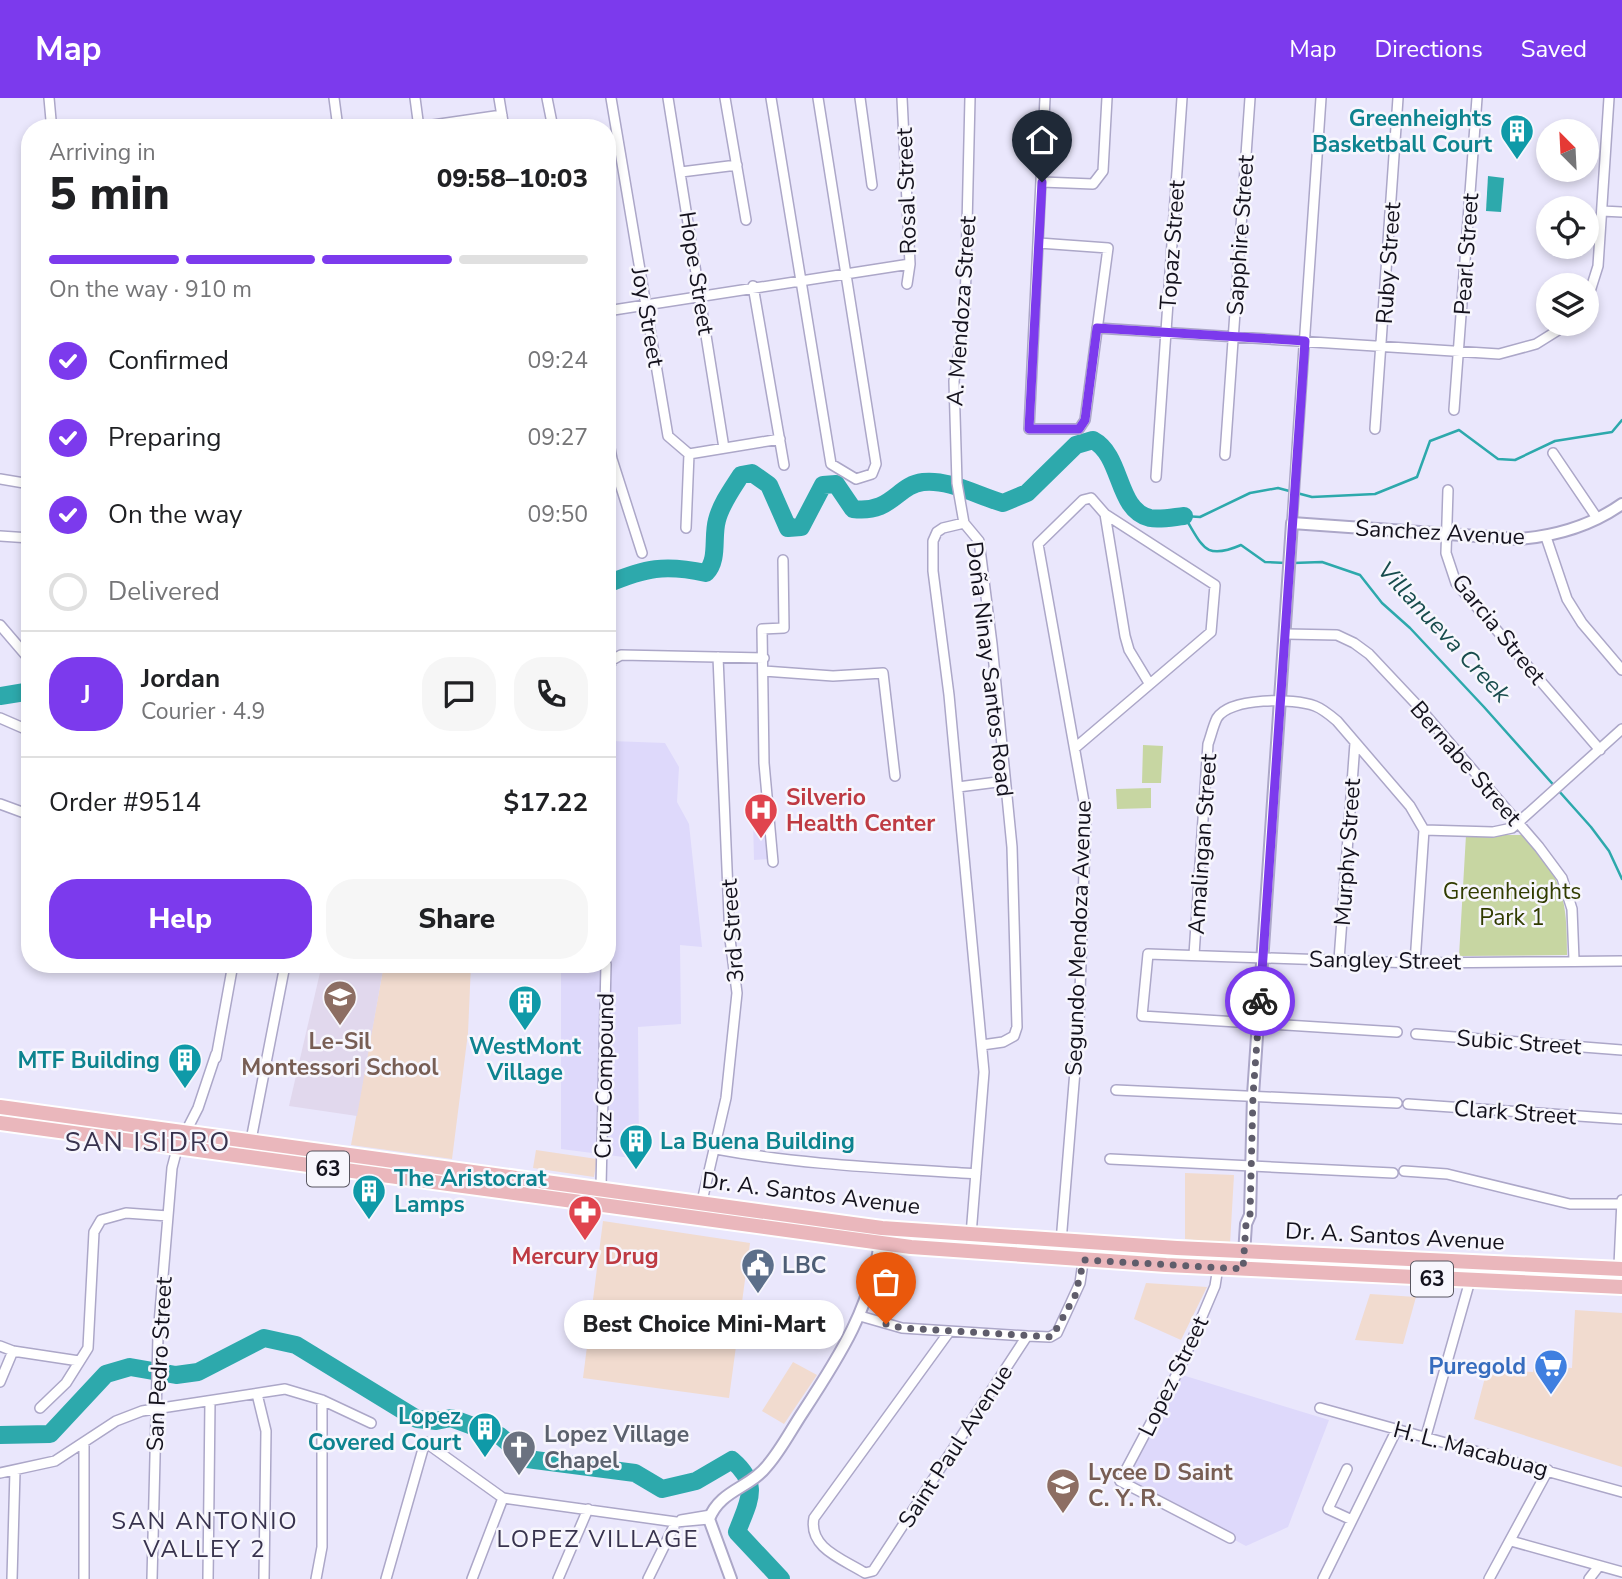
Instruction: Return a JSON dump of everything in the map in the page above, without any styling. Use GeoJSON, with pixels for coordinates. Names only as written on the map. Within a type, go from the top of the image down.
{"type":"FeatureCollection","features":[{"type":"Feature","properties":{"kind":"main road","name":"Dr. A. Santos Avenue"},"geometry":{"type":"LineString","coordinates":[[0,1107],[702,1201],[882,1228],[1061,1242],[1620,1269]]}},
{"type":"Feature","properties":{"kind":"main road","name":"Dr. A. Santos Avenue"},"geometry":{"type":"LineString","coordinates":[[0,1123],[880,1244],[1084,1260],[1620,1287]]}},
{"type":"Feature","properties":{"kind":"main road"},"geometry":{"type":"LineString","coordinates":[[607,1189],[611,1209]]}},
{"type":"Feature","properties":{"kind":"street"},"geometry":{"type":"LineString","coordinates":[[49,98],[51,119]]}},
{"type":"Feature","properties":{"kind":"street"},"geometry":{"type":"LineString","coordinates":[[334,98],[337,119]]}},
{"type":"Feature","properties":{"kind":"street"},"geometry":{"type":"LineString","coordinates":[[415,98],[418,119]]}},
{"type":"Feature","properties":{"kind":"street"},"geometry":{"type":"LineString","coordinates":[[499,98],[503,119]]}},
{"type":"Feature","properties":{"kind":"street"},"geometry":{"type":"LineString","coordinates":[[547,98],[551,119]]}},
{"type":"Feature","properties":{"kind":"street","name":"Joy Street"},"geometry":{"type":"LineString","coordinates":[[611,98],[614,119]]}},
{"type":"Feature","properties":{"kind":"street","name":"Hope Street"},"geometry":{"type":"LineString","coordinates":[[667,98],[724,448]]}},
{"type":"Feature","properties":{"kind":"street"},"geometry":{"type":"LineString","coordinates":[[725,98],[746,220]]}},
{"type":"Feature","properties":{"kind":"street"},"geometry":{"type":"LineString","coordinates":[[771,98],[831,464],[856,479],[872,474],[876,464],[818,98]]}},
{"type":"Feature","properties":{"kind":"street"},"geometry":{"type":"LineString","coordinates":[[860,98],[872,185]]}},
{"type":"Feature","properties":{"kind":"street","name":"Rosal Street"},"geometry":{"type":"LineString","coordinates":[[902,98],[910,264],[907,284]]}},
{"type":"Feature","properties":{"kind":"street","name":"A. Mendoza Street"},"geometry":{"type":"LineString","coordinates":[[964,523],[958,486],[954,381],[964,311],[970,98]]}},
{"type":"Feature","properties":{"kind":"street"},"geometry":{"type":"LineString","coordinates":[[1039,243],[1108,248],[1085,420],[1079,429],[1029,429],[1045,98]]}},
{"type":"Feature","properties":{"kind":"street"},"geometry":{"type":"LineString","coordinates":[[1042,182],[1093,184],[1099,179],[1104,170],[1107,98]]}},
{"type":"Feature","properties":{"kind":"street","name":"Topaz Street"},"geometry":{"type":"LineString","coordinates":[[1156,477],[1182,98]]}},
{"type":"Feature","properties":{"kind":"street","name":"Sapphire Street"},"geometry":{"type":"LineString","coordinates":[[1224,455],[1250,98]]}},
{"type":"Feature","properties":{"kind":"street"},"geometry":{"type":"LineString","coordinates":[[1243,1269],[1246,1224],[1243,1215],[1250,1163],[1321,98]]}},
{"type":"Feature","properties":{"kind":"street","name":"Ruby Street"},"geometry":{"type":"LineString","coordinates":[[1375,429],[1383,346],[1398,98]]}},
{"type":"Feature","properties":{"kind":"street","name":"Pearl Street"},"geometry":{"type":"LineString","coordinates":[[1454,410],[1477,98]]}},
{"type":"Feature","properties":{"kind":"street"},"geometry":{"type":"LineString","coordinates":[[1596,273],[1609,98]]}},
{"type":"Feature","properties":{"kind":"street"},"geometry":{"type":"LineString","coordinates":[[476,119],[502,115]]}},
{"type":"Feature","properties":{"kind":"street","name":"Joy Street"},"geometry":{"type":"LineString","coordinates":[[616,128],[668,436],[681,450],[689,454]]}},
{"type":"Feature","properties":{"kind":"street"},"geometry":{"type":"LineString","coordinates":[[681,172],[737,164]]}},
{"type":"Feature","properties":{"kind":"street"},"geometry":{"type":"LineString","coordinates":[[1602,211],[1622,212]]}},
{"type":"Feature","properties":{"kind":"street"},"geometry":{"type":"LineString","coordinates":[[616,309],[700,294],[910,264]]}},
{"type":"Feature","properties":{"kind":"street"},"geometry":{"type":"LineString","coordinates":[[753,286],[784,465]]}},
{"type":"Feature","properties":{"kind":"street"},"geometry":{"type":"LineString","coordinates":[[1097,328],[1499,354],[1536,344],[1549,336]]}},
{"type":"Feature","properties":{"kind":"street"},"geometry":{"type":"LineString","coordinates":[[687,528],[689,454],[779,439]]}},
{"type":"Feature","properties":{"kind":"street"},"geometry":{"type":"LineString","coordinates":[[1553,453],[1597,518]]}},
{"type":"Feature","properties":{"kind":"street"},"geometry":{"type":"LineString","coordinates":[[616,472],[642,553]]}},
{"type":"Feature","properties":{"kind":"street"},"geometry":{"type":"LineString","coordinates":[[0,479],[21,482]]}},
{"type":"Feature","properties":{"kind":"street","name":"Garcia Street"},"geometry":{"type":"LineString","coordinates":[[1448,490],[1446,534],[1449,567],[1456,583],[1600,750]]}},
{"type":"Feature","properties":{"kind":"street","name":"Segundo Mendoza Avenue"},"geometry":{"type":"LineString","coordinates":[[1061,1242],[1079,1022],[1086,813],[1038,544],[1083,500],[1091,498],[1105,514]]}},
{"type":"Feature","properties":{"kind":"street","name":"Sanchez Avenue"},"geometry":{"type":"LineString","coordinates":[[1292,523],[1519,539],[1546,537],[1574,530],[1622,504]]}},
{"type":"Feature","properties":{"kind":"street"},"geometry":{"type":"LineString","coordinates":[[1075,748],[1211,632],[1215,585],[1105,514]]}},
{"type":"Feature","properties":{"kind":"street"},"geometry":{"type":"LineString","coordinates":[[1105,514],[1125,636],[1129,650],[1149,684]]}},
{"type":"Feature","properties":{"kind":"street","name":"Doña Ninay Santos Road"},"geometry":{"type":"LineString","coordinates":[[971,1235],[984,1072],[958,787],[933,571],[933,541],[943,528],[964,523],[979,541],[1013,847],[1017,1027],[1014,1036],[1003,1042],[982,1045]]}},
{"type":"Feature","properties":{"kind":"street"},"geometry":{"type":"LineString","coordinates":[[0,536],[21,537]]}},
{"type":"Feature","properties":{"kind":"street"},"geometry":{"type":"LineString","coordinates":[[1546,537],[1567,599],[1582,623],[1622,670]]}},
{"type":"Feature","properties":{"kind":"street"},"geometry":{"type":"LineString","coordinates":[[773,862],[764,764],[762,629],[784,628],[783,560]]}},
{"type":"Feature","properties":{"kind":"street"},"geometry":{"type":"LineString","coordinates":[[0,625],[21,650]]}},
{"type":"Feature","properties":{"kind":"street","name":"Bernabe Street"},"geometry":{"type":"LineString","coordinates":[[1286,634],[1337,635],[1369,654],[1555,868],[1569,894],[1574,960]]}},
{"type":"Feature","properties":{"kind":"street"},"geometry":{"type":"LineString","coordinates":[[616,658],[621,655],[764,658]]}},
{"type":"Feature","properties":{"kind":"street","name":"3rd Street"},"geometry":{"type":"LineString","coordinates":[[702,1201],[716,1149],[734,1048],[737,993],[730,939],[718,657]]}},
{"type":"Feature","properties":{"kind":"street"},"geometry":{"type":"LineString","coordinates":[[764,671],[833,676],[883,673],[895,776]]}},
{"type":"Feature","properties":{"kind":"street","name":"Amalingan Street"},"geometry":{"type":"LineString","coordinates":[[1194,955],[1208,744],[1218,717],[1230,707],[1246,702],[1280,703],[1313,705],[1325,711],[1409,806],[1424,830]]}},
{"type":"Feature","properties":{"kind":"street"},"geometry":{"type":"LineString","coordinates":[[0,718],[21,727]]}},
{"type":"Feature","properties":{"kind":"street"},"geometry":{"type":"LineString","coordinates":[[1415,963],[1424,830],[1493,832],[1509,829],[1622,729]]}},
{"type":"Feature","properties":{"kind":"street","name":"Murphy Street"},"geometry":{"type":"LineString","coordinates":[[1339,960],[1355,743]]}},
{"type":"Feature","properties":{"kind":"street"},"geometry":{"type":"LineString","coordinates":[[958,787],[1005,781]]}},
{"type":"Feature","properties":{"kind":"street"},"geometry":{"type":"LineString","coordinates":[[0,804],[21,812]]}},
{"type":"Feature","properties":{"kind":"street","name":"Sangley Street"},"geometry":{"type":"LineString","coordinates":[[1258,1026],[1142,1016],[1148,954],[1415,963],[1622,961]]}},
{"type":"Feature","properties":{"kind":"street","name":"San Pedro Street"},"geometry":{"type":"LineString","coordinates":[[152,1579],[154,1408],[168,1216],[177,1149],[198,1108],[214,1058],[231,973]]}},
{"type":"Feature","properties":{"kind":"street"},"geometry":{"type":"LineString","coordinates":[[251,1140],[283,973]]}},
{"type":"Feature","properties":{"kind":"street","name":"Cruz Compound"},"geometry":{"type":"LineString","coordinates":[[606,973],[607,1189]]}},
{"type":"Feature","properties":{"kind":"street"},"geometry":{"type":"LineString","coordinates":[[1258,1026],[1397,1032]]}},
{"type":"Feature","properties":{"kind":"street","name":"Subic Street"},"geometry":{"type":"LineString","coordinates":[[1416,1034],[1622,1050]]}},
{"type":"Feature","properties":{"kind":"street"},"geometry":{"type":"LineString","coordinates":[[1116,1090],[1397,1104]]}},
{"type":"Feature","properties":{"kind":"street","name":"Clark Street"},"geometry":{"type":"LineString","coordinates":[[1408,1104],[1622,1119]]}},
{"type":"Feature","properties":{"kind":"street"},"geometry":{"type":"LineString","coordinates":[[716,1149],[819,1164],[902,1172],[976,1174]]}},
{"type":"Feature","properties":{"kind":"street"},"geometry":{"type":"LineString","coordinates":[[1110,1160],[1250,1163],[1392,1173]]}},
{"type":"Feature","properties":{"kind":"street"},"geometry":{"type":"LineString","coordinates":[[1404,1171],[1447,1174],[1570,1204],[1622,1204]]}},
{"type":"Feature","properties":{"kind":"street"},"geometry":{"type":"LineString","coordinates":[[1620,1287],[1622,1198]]}},
{"type":"Feature","properties":{"kind":"street"},"geometry":{"type":"LineString","coordinates":[[40,1408],[66,1383],[88,1348],[94,1232],[101,1220],[125,1213],[168,1216]]}},
{"type":"Feature","properties":{"kind":"street"},"geometry":{"type":"LineString","coordinates":[[731,1579],[710,1517],[718,1502],[766,1468],[843,1351],[860,1316],[882,1228]]}},
{"type":"Feature","properties":{"kind":"street"},"geometry":{"type":"LineString","coordinates":[[860,1316],[902,1328],[1054,1336],[1077,1290],[1086,1242]]}},
{"type":"Feature","properties":{"kind":"street"},"geometry":{"type":"LineString","coordinates":[[1426,1436],[1475,1263]]}},
{"type":"Feature","properties":{"kind":"street","name":"Lopez Street"},"geometry":{"type":"LineString","coordinates":[[1218,1267],[1215,1286],[1181,1366],[1120,1481],[1230,1538]]}},
{"type":"Feature","properties":{"kind":"street","name":"Saint Paul Avenue"},"geometry":{"type":"LineString","coordinates":[[949,1332],[814,1518],[811,1532],[817,1542],[865,1573],[873,1571],[1027,1336]]}},
{"type":"Feature","properties":{"kind":"street"},"geometry":{"type":"LineString","coordinates":[[0,1346],[13,1352],[79,1361]]}},
{"type":"Feature","properties":{"kind":"street"},"geometry":{"type":"LineString","coordinates":[[0,1382],[13,1352]]}},
{"type":"Feature","properties":{"kind":"street"},"geometry":{"type":"LineString","coordinates":[[0,1472],[55,1461],[127,1415],[154,1408],[285,1389],[322,1400],[371,1423]]}},
{"type":"Feature","properties":{"kind":"street"},"geometry":{"type":"LineString","coordinates":[[257,1394],[266,1431],[264,1579]]}},
{"type":"Feature","properties":{"kind":"street"},"geometry":{"type":"LineString","coordinates":[[316,1579],[322,1547],[322,1400]]}},
{"type":"Feature","properties":{"kind":"street"},"geometry":{"type":"LineString","coordinates":[[208,1579],[210,1401]]}},
{"type":"Feature","properties":{"kind":"street","name":"H. L. Macabuag"},"geometry":{"type":"LineString","coordinates":[[1320,1408],[1622,1492]]}},
{"type":"Feature","properties":{"kind":"street"},"geometry":{"type":"LineString","coordinates":[[1323,1579],[1397,1429]]}},
{"type":"Feature","properties":{"kind":"street"},"geometry":{"type":"LineString","coordinates":[[386,1579],[425,1442],[503,1498],[676,1522],[710,1517]]}},
{"type":"Feature","properties":{"kind":"street"},"geometry":{"type":"LineString","coordinates":[[84,1443],[84,1579]]}},
{"type":"Feature","properties":{"kind":"street"},"geometry":{"type":"LineString","coordinates":[[1347,1469],[1328,1509],[1352,1520]]}},
{"type":"Feature","properties":{"kind":"street"},"geometry":{"type":"LineString","coordinates":[[1489,1579],[1548,1470]]}},
{"type":"Feature","properties":{"kind":"street"},"geometry":{"type":"LineString","coordinates":[[12,1579],[15,1471]]}},
{"type":"Feature","properties":{"kind":"street"},"geometry":{"type":"LineString","coordinates":[[472,1579],[503,1498]]}},
{"type":"Feature","properties":{"kind":"street"},"geometry":{"type":"LineString","coordinates":[[558,1579],[588,1509]]}},
{"type":"Feature","properties":{"kind":"street"},"geometry":{"type":"LineString","coordinates":[[648,1579],[676,1522]]}},
{"type":"Feature","properties":{"kind":"street"},"geometry":{"type":"LineString","coordinates":[[1511,1541],[1622,1572]]}},
{"type":"Feature","properties":{"kind":"street"},"geometry":{"type":"LineString","coordinates":[[1590,1579],[1599,1566]]}},
{"type":"Feature","properties":{"kind":"shaded area"},"geometry":{"type":"Polygon","coordinates":[[[1488,176],[1504,178],[1501,212],[1486,211],[1488,176]]]}},
{"type":"Feature","properties":{"kind":"shaded area"},"geometry":{"type":"Polygon","coordinates":[[[616,741],[665,743],[679,767],[677,802],[689,824],[702,947],[680,945],[681,1024],[638,1027],[639,1159],[561,1149],[561,973],[616,973],[616,741]]]}},
{"type":"Feature","properties":{"kind":"shaded area","name":"Silverio Health Center"},"geometry":{"type":"Polygon","coordinates":[[[768,820],[769,859],[754,860],[753,821],[768,820]]]}},
{"type":"Feature","properties":{"kind":"shaded area","name":"Le-Sil Montessori School"},"geometry":{"type":"Polygon","coordinates":[[[320,973],[382,973],[357,1116],[289,1106],[320,973]]]}},
{"type":"Feature","properties":{"kind":"shaded area"},"geometry":{"type":"Polygon","coordinates":[[[382,973],[471,973],[468,1033],[452,1159],[351,1145],[382,973]]]}},
{"type":"Feature","properties":{"kind":"shaded area"},"geometry":{"type":"Polygon","coordinates":[[[536,1150],[597,1159],[594,1177],[533,1168],[536,1150]]]}},
{"type":"Feature","properties":{"kind":"shaded area"},"geometry":{"type":"Polygon","coordinates":[[[1185,1173],[1234,1175],[1230,1244],[1185,1239],[1185,1173]]]}},
{"type":"Feature","properties":{"kind":"shaded area"},"geometry":{"type":"Polygon","coordinates":[[[603,1221],[750,1243],[729,1398],[583,1378],[603,1221]]]}},
{"type":"Feature","properties":{"kind":"shaded area"},"geometry":{"type":"Polygon","coordinates":[[[1146,1283],[1207,1287],[1181,1340],[1134,1319],[1146,1283]]]}},
{"type":"Feature","properties":{"kind":"shaded area"},"geometry":{"type":"Polygon","coordinates":[[[1370,1294],[1416,1297],[1403,1344],[1355,1340],[1370,1294]]]}},
{"type":"Feature","properties":{"kind":"shaded area","name":"Puregold"},"geometry":{"type":"Polygon","coordinates":[[[1575,1310],[1622,1313],[1622,1467],[1474,1419],[1487,1370],[1533,1372],[1534,1366],[1572,1368],[1575,1310]]]}},
{"type":"Feature","properties":{"kind":"shaded area"},"geometry":{"type":"Polygon","coordinates":[[[793,1362],[817,1375],[784,1424],[762,1411],[793,1362]]]}},
{"type":"Feature","properties":{"kind":"shaded area"},"geometry":{"type":"Polygon","coordinates":[[[1179,1374],[1329,1420],[1288,1527],[1246,1546],[1123,1481],[1179,1374]]]}},
{"type":"Feature","properties":{"kind":"green space"},"geometry":{"type":"Polygon","coordinates":[[[1143,745],[1163,746],[1161,783],[1142,783],[1143,745]]]}},
{"type":"Feature","properties":{"kind":"green space"},"geometry":{"type":"Polygon","coordinates":[[[1151,788],[1151,808],[1117,809],[1116,789],[1151,788]]]}},
{"type":"Feature","properties":{"kind":"green space","name":"Greenheights Park 1"},"geometry":{"type":"Polygon","coordinates":[[[1466,835],[1522,835],[1536,850],[1560,889],[1566,918],[1567,955],[1459,956],[1466,835]]]}},
{"type":"Feature","properties":{"kind":"waterway"},"geometry":{"type":"LineString","coordinates":[[1184,516],[1200,517],[1250,493],[1278,488],[1312,497],[1375,494],[1417,477],[1430,441],[1459,430],[1498,459],[1515,460],[1555,441],[1612,432],[1622,420]]}},
{"type":"Feature","properties":{"kind":"waterway","name":"Villanueva Creek"},"geometry":{"type":"LineString","coordinates":[[616,581],[655,569],[706,573],[712,561],[721,508],[741,475],[752,473],[769,485],[788,528],[801,527],[823,485],[836,484],[853,509],[877,507],[914,484],[923,482],[953,485],[1003,503],[1027,493],[1076,445],[1093,440],[1110,458],[1125,494],[1139,513],[1154,519],[1184,516]]}},
{"type":"Feature","properties":{"kind":"waterway","name":"Villanueva Creek"},"geometry":{"type":"LineString","coordinates":[[1184,516],[1201,543],[1212,551],[1229,550],[1241,545],[1265,562],[1286,563]]}},
{"type":"Feature","properties":{"kind":"waterway","name":"Villanueva Creek"},"geometry":{"type":"LineString","coordinates":[[1293,563],[1322,562],[1360,575],[1382,603],[1410,628],[1484,707],[1591,827],[1609,851],[1622,879]]}},
{"type":"Feature","properties":{"kind":"waterway","name":"Villanueva Creek"},"geometry":{"type":"LineString","coordinates":[[0,696],[21,693]]}},
{"type":"Feature","properties":{"kind":"waterway"},"geometry":{"type":"LineString","coordinates":[[0,1435],[50,1434],[106,1374],[130,1367],[176,1375],[198,1372],[264,1338],[296,1345],[417,1419],[436,1421],[451,1418],[500,1436],[527,1459],[635,1473],[662,1489],[696,1481],[732,1460],[747,1477],[750,1493],[737,1532],[781,1579]]}},
{"type":"Feature","properties":{"kind":"way so far"},"geometry":{"type":"LineString","coordinates":[[886,1324],[902,1328],[1052,1337],[1075,1296],[1084,1260],[1243,1269],[1246,1224],[1250,1215],[1253,1166],[1250,1156],[1260,1001]]}},
{"type":"Feature","properties":{"kind":"place","name":"Greenheights Basketball Court"},"geometry":{"type":"Point","coordinates":[1517,161]}},
{"type":"Feature","properties":{"kind":"place","name":"Silverio Health Center"},"geometry":{"type":"Point","coordinates":[761,840]}},
{"type":"Feature","properties":{"kind":"place","name":"Le-Sil Montessori School"},"geometry":{"type":"Point","coordinates":[340,1027]}},
{"type":"Feature","properties":{"kind":"place","name":"WestMont Village"},"geometry":{"type":"Point","coordinates":[525,1032]}},
{"type":"Feature","properties":{"kind":"place","name":"MTF Building"},"geometry":{"type":"Point","coordinates":[185,1090]}},
{"type":"Feature","properties":{"kind":"place","name":"La Buena Building"},"geometry":{"type":"Point","coordinates":[636,1171]}},
{"type":"Feature","properties":{"kind":"place","name":"The Aristocrat Lamps"},"geometry":{"type":"Point","coordinates":[369,1221]}},
{"type":"Feature","properties":{"kind":"place","name":"Mercury Drug"},"geometry":{"type":"Point","coordinates":[585,1242]}},
{"type":"Feature","properties":{"kind":"place","name":"LBC"},"geometry":{"type":"Point","coordinates":[758,1295]}},
{"type":"Feature","properties":{"kind":"place","name":"Best Choice Mini-Mart"},"geometry":{"type":"Point","coordinates":[886,1324]}},
{"type":"Feature","properties":{"kind":"place","name":"Puregold"},"geometry":{"type":"Point","coordinates":[1551,1396]}},
{"type":"Feature","properties":{"kind":"place","name":"Lopez Covered Court"},"geometry":{"type":"Point","coordinates":[485,1459]}},
{"type":"Feature","properties":{"kind":"place","name":"Lopez Village Chapel"},"geometry":{"type":"Point","coordinates":[519,1477]}},
{"type":"Feature","properties":{"kind":"place","name":"Lycee D Saint C. Y. R."},"geometry":{"type":"Point","coordinates":[1063,1515]}},
{"type":"Feature","properties":{"kind":"district","name":"SAN ISIDRO"},"geometry":{"type":"Point","coordinates":[148,1142]}},
{"type":"Feature","properties":{"kind":"district","name":"SAN ANTONIO VALLEY 2"},"geometry":{"type":"Point","coordinates":[205,1535]}},
{"type":"Feature","properties":{"kind":"district","name":"LOPEZ VILLAGE"},"geometry":{"type":"Point","coordinates":[598,1539]}},
{"type":"Feature","properties":{"kind":"route"},"geometry":{"type":"LineString","coordinates":[[1042,182],[1029,429],[1079,429],[1085,420],[1097,328],[1305,341],[1260,1001]]}}]}
